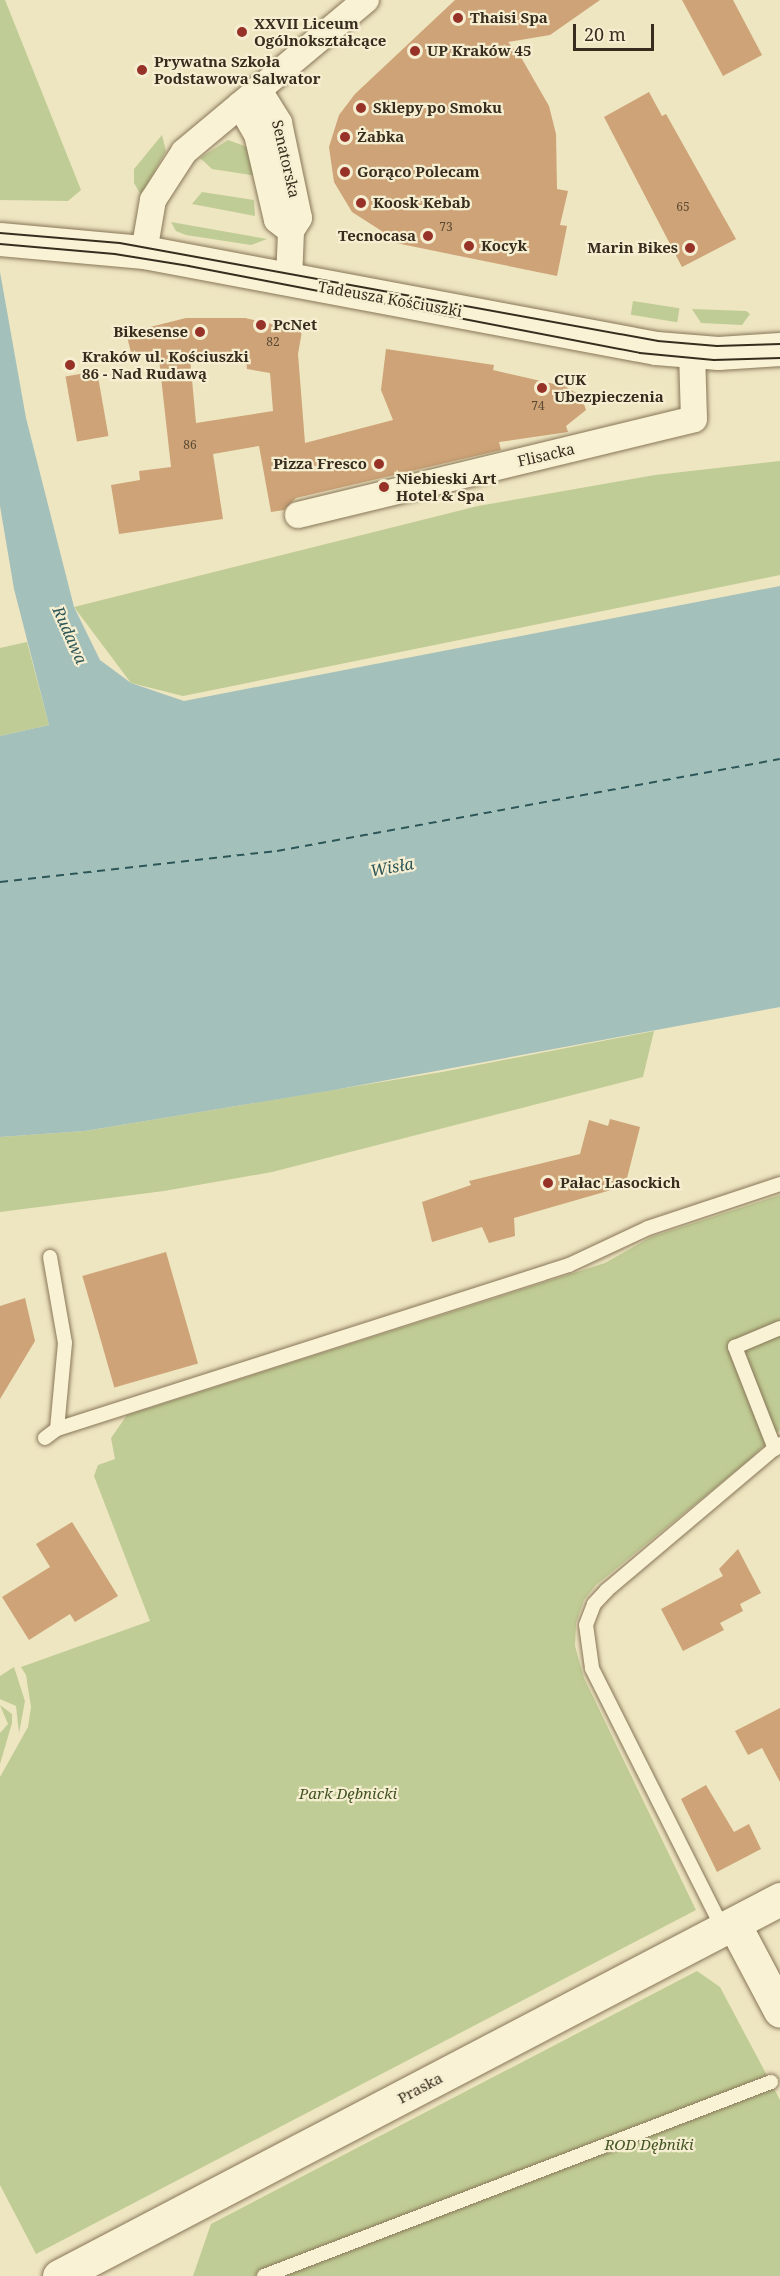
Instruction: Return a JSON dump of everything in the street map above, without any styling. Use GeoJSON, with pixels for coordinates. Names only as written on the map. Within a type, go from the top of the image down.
{"type":"FeatureCollection","features":[{"type":"Feature","properties":{"kind":"street"},"geometry":{"type":"LineString","coordinates":[[144,252],[153,200],[168,171],[190,146],[366,0]]}},
{"type":"Feature","properties":{"kind":"street","name":"Senatorska"},"geometry":{"type":"LineString","coordinates":[[249,97],[279,123],[299,218],[291,231],[290,280]]}},
{"type":"Feature","properties":{"kind":"street","name":"Tadeusza Kościuszki"},"geometry":{"type":"LineString","coordinates":[[0,239],[47,241],[144,252],[692,353],[780,350]]}},
{"type":"Feature","properties":{"kind":"street","name":"Flisacka"},"geometry":{"type":"LineString","coordinates":[[298,515],[694,419],[692,353]]}},
{"type":"Feature","properties":{"kind":"street","name":"Praska"},"geometry":{"type":"LineString","coordinates":[[59,2276],[780,1899]]}},
{"type":"Feature","properties":{"kind":"street"},"geometry":{"type":"LineString","coordinates":[[729,1927],[780,2011]]}},
{"type":"Feature","properties":{"kind":"lane"},"geometry":{"type":"LineString","coordinates":[[45,1438],[57,1429],[569,1265],[648,1228],[780,1184]]}},
{"type":"Feature","properties":{"kind":"lane"},"geometry":{"type":"LineString","coordinates":[[50,1257],[65,1343],[57,1429]]}},
{"type":"Feature","properties":{"kind":"lane"},"geometry":{"type":"LineString","coordinates":[[729,1927],[592,1668],[586,1625],[594,1604],[607,1590],[777,1446],[735,1347],[780,1328]]}},
{"type":"Feature","properties":{"kind":"lane"},"geometry":{"type":"LineString","coordinates":[[264,2276],[771,2082]]}},
{"type":"Feature","properties":{"kind":"green space"},"geometry":{"type":"Polygon","coordinates":[[[0,0],[5,0],[81,190],[68,201],[0,200],[0,0]]]}},
{"type":"Feature","properties":{"kind":"green space"},"geometry":{"type":"Polygon","coordinates":[[[162,135],[166,151],[141,195],[134,183],[134,169],[162,135]]]}},
{"type":"Feature","properties":{"kind":"green space"},"geometry":{"type":"Polygon","coordinates":[[[228,140],[250,148],[257,176],[212,169],[200,158],[228,140]]]}},
{"type":"Feature","properties":{"kind":"green space"},"geometry":{"type":"Polygon","coordinates":[[[202,192],[254,200],[255,216],[192,204],[202,192]]]}},
{"type":"Feature","properties":{"kind":"green space"},"geometry":{"type":"Polygon","coordinates":[[[171,222],[267,239],[251,245],[186,235],[176,231],[171,222]]]}},
{"type":"Feature","properties":{"kind":"green space"},"geometry":{"type":"Polygon","coordinates":[[[633,301],[679,308],[677,322],[631,315],[633,301]]]}},
{"type":"Feature","properties":{"kind":"green space"},"geometry":{"type":"Polygon","coordinates":[[[692,309],[746,311],[750,314],[742,325],[701,323],[692,309]]]}},
{"type":"Feature","properties":{"kind":"green space"},"geometry":{"type":"Polygon","coordinates":[[[780,461],[780,575],[183,696],[131,683],[74,607],[478,506],[655,475],[780,461]]]}},
{"type":"Feature","properties":{"kind":"green space"},"geometry":{"type":"Polygon","coordinates":[[[27,642],[49,725],[0,736],[0,648],[27,642]]]}},
{"type":"Feature","properties":{"kind":"green space"},"geometry":{"type":"Polygon","coordinates":[[[654,1031],[643,1077],[272,1172],[164,1191],[0,1212],[0,1137],[85,1131],[442,1072],[654,1031]]]}},
{"type":"Feature","properties":{"kind":"green space","name":"Park Dębnicki"},"geometry":{"type":"Polygon","coordinates":[[[780,1195],[780,1430],[749,1460],[596,1585],[584,1600],[576,1623],[575,1646],[584,1678],[696,1910],[36,2254],[0,2185],[0,1777],[28,1727],[31,1707],[26,1675],[21,1667],[150,1621],[94,1476],[98,1465],[115,1459],[111,1438],[127,1415],[605,1263],[651,1237],[780,1195]]]}},
{"type":"Feature","properties":{"kind":"green space"},"geometry":{"type":"Polygon","coordinates":[[[14,1667],[25,1701],[19,1733],[16,1706],[0,1699],[0,1676],[14,1667]]]}},
{"type":"Feature","properties":{"kind":"green space"},"geometry":{"type":"Polygon","coordinates":[[[0,1705],[12,1714],[12,1723],[0,1764],[0,1733],[8,1724],[0,1705]]]}},
{"type":"Feature","properties":{"kind":"green space","name":"ROD Dębniki"},"geometry":{"type":"Polygon","coordinates":[[[697,1971],[720,1987],[780,2100],[780,2276],[193,2276],[211,2224],[697,1971]]]}},
{"type":"Feature","properties":{"kind":"water"},"geometry":{"type":"Polygon","coordinates":[[[0,272],[26,418],[74,607],[100,660],[131,683],[184,701],[780,586],[780,1007],[334,1090],[85,1131],[0,1137],[0,736],[49,725],[14,589],[0,506],[0,272]]]}},
{"type":"Feature","properties":{"kind":"building"},"geometry":{"type":"Polygon","coordinates":[[[455,0],[600,0],[550,35],[508,42],[522,59],[549,106],[556,134],[557,189],[568,191],[560,225],[567,226],[557,276],[391,242],[391,237],[352,212],[334,182],[329,147],[339,115],[355,94],[455,0]]]}},
{"type":"Feature","properties":{"kind":"building"},"geometry":{"type":"Polygon","coordinates":[[[682,0],[733,0],[762,55],[723,76],[682,0]]]}},
{"type":"Feature","properties":{"kind":"building"},"geometry":{"type":"Polygon","coordinates":[[[649,92],[662,116],[666,114],[736,239],[682,267],[604,117],[649,92]]]}},
{"type":"Feature","properties":{"kind":"building"},"geometry":{"type":"Polygon","coordinates":[[[186,318],[245,318],[302,331],[298,354],[305,443],[393,420],[381,390],[386,349],[494,365],[493,370],[554,384],[556,381],[581,396],[586,410],[566,426],[568,432],[499,442],[501,450],[296,498],[284,510],[271,512],[259,446],[213,454],[223,519],[119,534],[111,485],[140,480],[139,471],[171,467],[158,350],[132,356],[126,333],[186,318]],[[190,358],[196,423],[273,411],[270,373],[247,369],[246,359],[190,358]]]}},
{"type":"Feature","properties":{"kind":"building"},"geometry":{"type":"Polygon","coordinates":[[[97,371],[108,436],[77,442],[65,377],[97,371]]]}},
{"type":"Feature","properties":{"kind":"building","name":"Pałac Lasockich"},"geometry":{"type":"Polygon","coordinates":[[[610,1119],[640,1127],[625,1186],[514,1218],[515,1236],[489,1243],[482,1227],[432,1242],[422,1202],[471,1185],[469,1181],[580,1154],[589,1120],[608,1126],[610,1119]]]}},
{"type":"Feature","properties":{"kind":"building"},"geometry":{"type":"Polygon","coordinates":[[[166,1252],[198,1364],[114,1387],[82,1276],[166,1252]]]}},
{"type":"Feature","properties":{"kind":"building"},"geometry":{"type":"Polygon","coordinates":[[[25,1298],[35,1341],[0,1399],[0,1306],[25,1298]]]}},
{"type":"Feature","properties":{"kind":"building"},"geometry":{"type":"Polygon","coordinates":[[[72,1522],[118,1596],[75,1622],[70,1614],[29,1640],[2,1597],[50,1567],[36,1544],[72,1522]]]}},
{"type":"Feature","properties":{"kind":"building"},"geometry":{"type":"Polygon","coordinates":[[[738,1549],[761,1593],[740,1604],[743,1611],[720,1623],[724,1630],[683,1651],[661,1609],[723,1576],[719,1569],[738,1549]]]}},
{"type":"Feature","properties":{"kind":"building"},"geometry":{"type":"Polygon","coordinates":[[[780,1708],[780,1782],[762,1748],[748,1755],[735,1731],[780,1708]]]}},
{"type":"Feature","properties":{"kind":"building"},"geometry":{"type":"Polygon","coordinates":[[[706,1785],[734,1832],[749,1824],[761,1849],[717,1872],[681,1799],[706,1785]]]}},
{"type":"Feature","properties":{"kind":"ferry route"},"geometry":{"type":"LineString","coordinates":[[0,882],[277,851],[780,759]]}},
{"type":"Feature","properties":{"kind":"tram line"},"geometry":{"type":"LineString","coordinates":[[0,233],[120,243],[658,341],[717,346],[780,344]]}},
{"type":"Feature","properties":{"kind":"tram line"},"geometry":{"type":"LineString","coordinates":[[0,244],[115,254],[189,266],[640,353],[714,360],[780,358]]}},
{"type":"Feature","properties":{"kind":"place","name":"Thaisi Spa"},"geometry":{"type":"Point","coordinates":[458,18]}},
{"type":"Feature","properties":{"kind":"place","name":"XXVII Liceum Ogólnokształcące"},"geometry":{"type":"Point","coordinates":[242,32]}},
{"type":"Feature","properties":{"kind":"place","name":"UP Kraków 45"},"geometry":{"type":"Point","coordinates":[415,51]}},
{"type":"Feature","properties":{"kind":"place","name":"Prywatna Szkoła Podstawowa Salwator"},"geometry":{"type":"Point","coordinates":[142,70]}},
{"type":"Feature","properties":{"kind":"place","name":"Sklepy po Smoku"},"geometry":{"type":"Point","coordinates":[361,108]}},
{"type":"Feature","properties":{"kind":"place","name":"Żabka"},"geometry":{"type":"Point","coordinates":[345,137]}},
{"type":"Feature","properties":{"kind":"place","name":"Gorąco Polecam"},"geometry":{"type":"Point","coordinates":[345,172]}},
{"type":"Feature","properties":{"kind":"place","name":"Koosk Kebab"},"geometry":{"type":"Point","coordinates":[361,203]}},
{"type":"Feature","properties":{"kind":"place","name":"Tecnocasa"},"geometry":{"type":"Point","coordinates":[428,236]}},
{"type":"Feature","properties":{"kind":"place","name":"Kocyk"},"geometry":{"type":"Point","coordinates":[469,246]}},
{"type":"Feature","properties":{"kind":"place","name":"Marin Bikes"},"geometry":{"type":"Point","coordinates":[690,248]}},
{"type":"Feature","properties":{"kind":"place","name":"PcNet"},"geometry":{"type":"Point","coordinates":[261,325]}},
{"type":"Feature","properties":{"kind":"place","name":"Bikesense"},"geometry":{"type":"Point","coordinates":[200,332]}},
{"type":"Feature","properties":{"kind":"place","name":"Kraków ul. Kościuszki 86 - Nad Rudawą"},"geometry":{"type":"Point","coordinates":[70,365]}},
{"type":"Feature","properties":{"kind":"place","name":"CUK Ubezpieczenia"},"geometry":{"type":"Point","coordinates":[542,388]}},
{"type":"Feature","properties":{"kind":"place","name":"Pizza Fresco"},"geometry":{"type":"Point","coordinates":[379,464]}},
{"type":"Feature","properties":{"kind":"place","name":"Niebieski Art Hotel & Spa"},"geometry":{"type":"Point","coordinates":[384,487]}},
{"type":"Feature","properties":{"kind":"place","name":"Pałac Lasockich"},"geometry":{"type":"Point","coordinates":[548,1183]}},
{"type":"Feature","properties":{"kind":"water label","name":"Rudawa"},"geometry":{"type":"Point","coordinates":[70,635]}},
{"type":"Feature","properties":{"kind":"water label","name":"Wisła"},"geometry":{"type":"Point","coordinates":[392,867]}}]}
